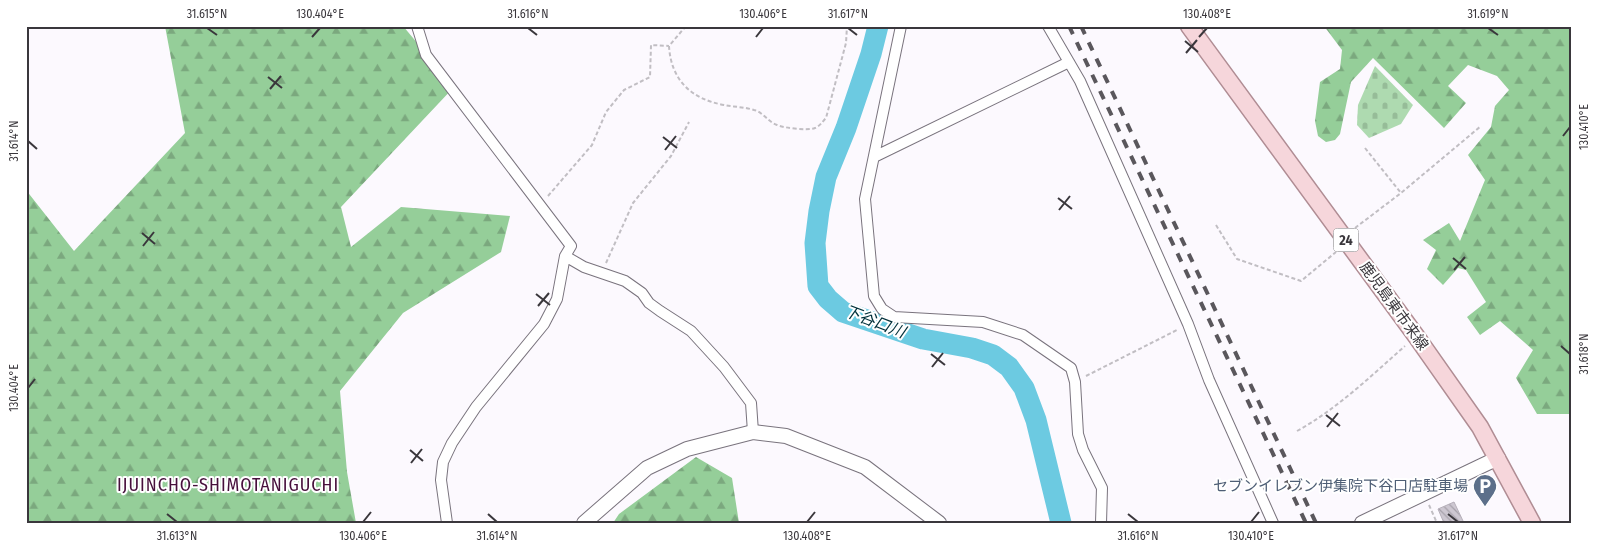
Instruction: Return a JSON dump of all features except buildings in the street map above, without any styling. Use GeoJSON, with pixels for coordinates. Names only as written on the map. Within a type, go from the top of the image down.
{"type":"FeatureCollection","features":[{"type":"Feature","properties":{"kind":"main road","name":"鹿児島東市来線"},"geometry":{"type":"LineString","coordinates":[[1188,26],[1416,336],[1480,427],[1532,523]]}},
{"type":"Feature","properties":{"kind":"street"},"geometry":{"type":"LineString","coordinates":[[417,26],[426,55],[571,246],[566,256],[557,299],[544,324],[476,407],[452,443],[443,462],[441,480],[448,523]]}},
{"type":"Feature","properties":{"kind":"street"},"geometry":{"type":"LineString","coordinates":[[901,26],[865,199],[874,296],[882,309],[894,317],[983,322],[1023,334],[1071,368],[1075,382],[1078,434],[1083,450],[1102,488],[1101,523]]}},
{"type":"Feature","properties":{"kind":"street"},"geometry":{"type":"LineString","coordinates":[[1048,26],[1080,81],[1188,324],[1209,380],[1273,523]]}},
{"type":"Feature","properties":{"kind":"street"},"geometry":{"type":"LineString","coordinates":[[874,157],[1069,62]]}},
{"type":"Feature","properties":{"kind":"street"},"geometry":{"type":"LineString","coordinates":[[566,256],[584,267],[625,282],[642,293],[649,303],[660,312],[691,331],[724,367],[751,403],[753,432]]}},
{"type":"Feature","properties":{"kind":"street"},"geometry":{"type":"LineString","coordinates":[[584,523],[647,468],[687,449],[753,432],[786,436],[865,468],[939,523]]}},
{"type":"Feature","properties":{"kind":"street"},"geometry":{"type":"LineString","coordinates":[[1362,523],[1498,458]]}},
{"type":"Feature","properties":{"kind":"path"},"geometry":{"type":"LineString","coordinates":[[686,26],[669,46],[674,70],[681,83],[696,95],[712,102],[756,110],[776,125],[813,129],[821,125],[826,118],[846,42],[847,26]]}},
{"type":"Feature","properties":{"kind":"path"},"geometry":{"type":"LineString","coordinates":[[541,205],[592,145],[606,112],[624,90],[650,77],[652,45],[669,46]]}},
{"type":"Feature","properties":{"kind":"path"},"geometry":{"type":"LineString","coordinates":[[602,272],[633,202],[671,156],[689,122]]}},
{"type":"Feature","properties":{"kind":"path"},"geometry":{"type":"LineString","coordinates":[[1216,225],[1238,259],[1301,281],[1345,240],[1481,126]]}},
{"type":"Feature","properties":{"kind":"path"},"geometry":{"type":"LineString","coordinates":[[1365,148],[1401,194]]}},
{"type":"Feature","properties":{"kind":"path"},"geometry":{"type":"LineString","coordinates":[[1075,382],[1188,324]]}},
{"type":"Feature","properties":{"kind":"path"},"geometry":{"type":"LineString","coordinates":[[1297,432],[1318,420],[1352,393],[1416,336]]}},
{"type":"Feature","properties":{"kind":"path"},"geometry":{"type":"LineString","coordinates":[[1424,494],[1437,523]]}},
{"type":"Feature","properties":{"kind":"green space"},"geometry":{"type":"Polygon","coordinates":[[[165,26],[403,26],[454,87],[341,207],[351,247],[401,207],[510,216],[501,252],[403,313],[340,391],[347,472],[356,523],[26,523],[26,190],[74,251],[185,133],[165,26]]]}},
{"type":"Feature","properties":{"kind":"green space"},"geometry":{"type":"Polygon","coordinates":[[[1324,26],[1572,26],[1572,414],[1537,414],[1516,378],[1533,350],[1500,321],[1480,335],[1467,317],[1486,302],[1466,270],[1458,268],[1443,285],[1427,269],[1436,250],[1423,240],[1449,223],[1460,241],[1485,180],[1468,155],[1491,127],[1495,106],[1509,90],[1497,76],[1468,65],[1448,86],[1466,103],[1444,128],[1373,58],[1351,82],[1340,134],[1335,140],[1326,142],[1318,136],[1315,121],[1320,82],[1340,69],[1342,50],[1324,26]]]}},
{"type":"Feature","properties":{"kind":"green space"},"geometry":{"type":"Polygon","coordinates":[[[1375,66],[1413,105],[1401,124],[1369,138],[1357,125],[1358,105],[1375,66]]]}},
{"type":"Feature","properties":{"kind":"green space"},"geometry":{"type":"Polygon","coordinates":[[[696,457],[732,478],[739,523],[613,523],[619,514],[696,457]]]}},
{"type":"Feature","properties":{"kind":"waterway","name":"下谷口川"},"geometry":{"type":"LineString","coordinates":[[878,26],[871,54],[846,128],[826,177],[815,243],[818,286],[828,299],[843,312],[923,339],[972,348],[993,355],[1009,367],[1024,388],[1036,420],[1061,523]]}},
{"type":"Feature","properties":{"kind":"railway"},"geometry":{"type":"LineString","coordinates":[[1069,26],[1306,523]]}},
{"type":"Feature","properties":{"kind":"railway"},"geometry":{"type":"LineString","coordinates":[[1081,26],[1316,523]]}},
{"type":"Feature","properties":{"kind":"place","name":"セブンイレブン伊集院下谷口店駐車場"},"geometry":{"type":"Point","coordinates":[1485,507]}},
{"type":"Feature","properties":{"kind":"district","name":"IJUINCHO-SHIMOTANIGUCHI"},"geometry":{"type":"Point","coordinates":[228,485]}}]}
